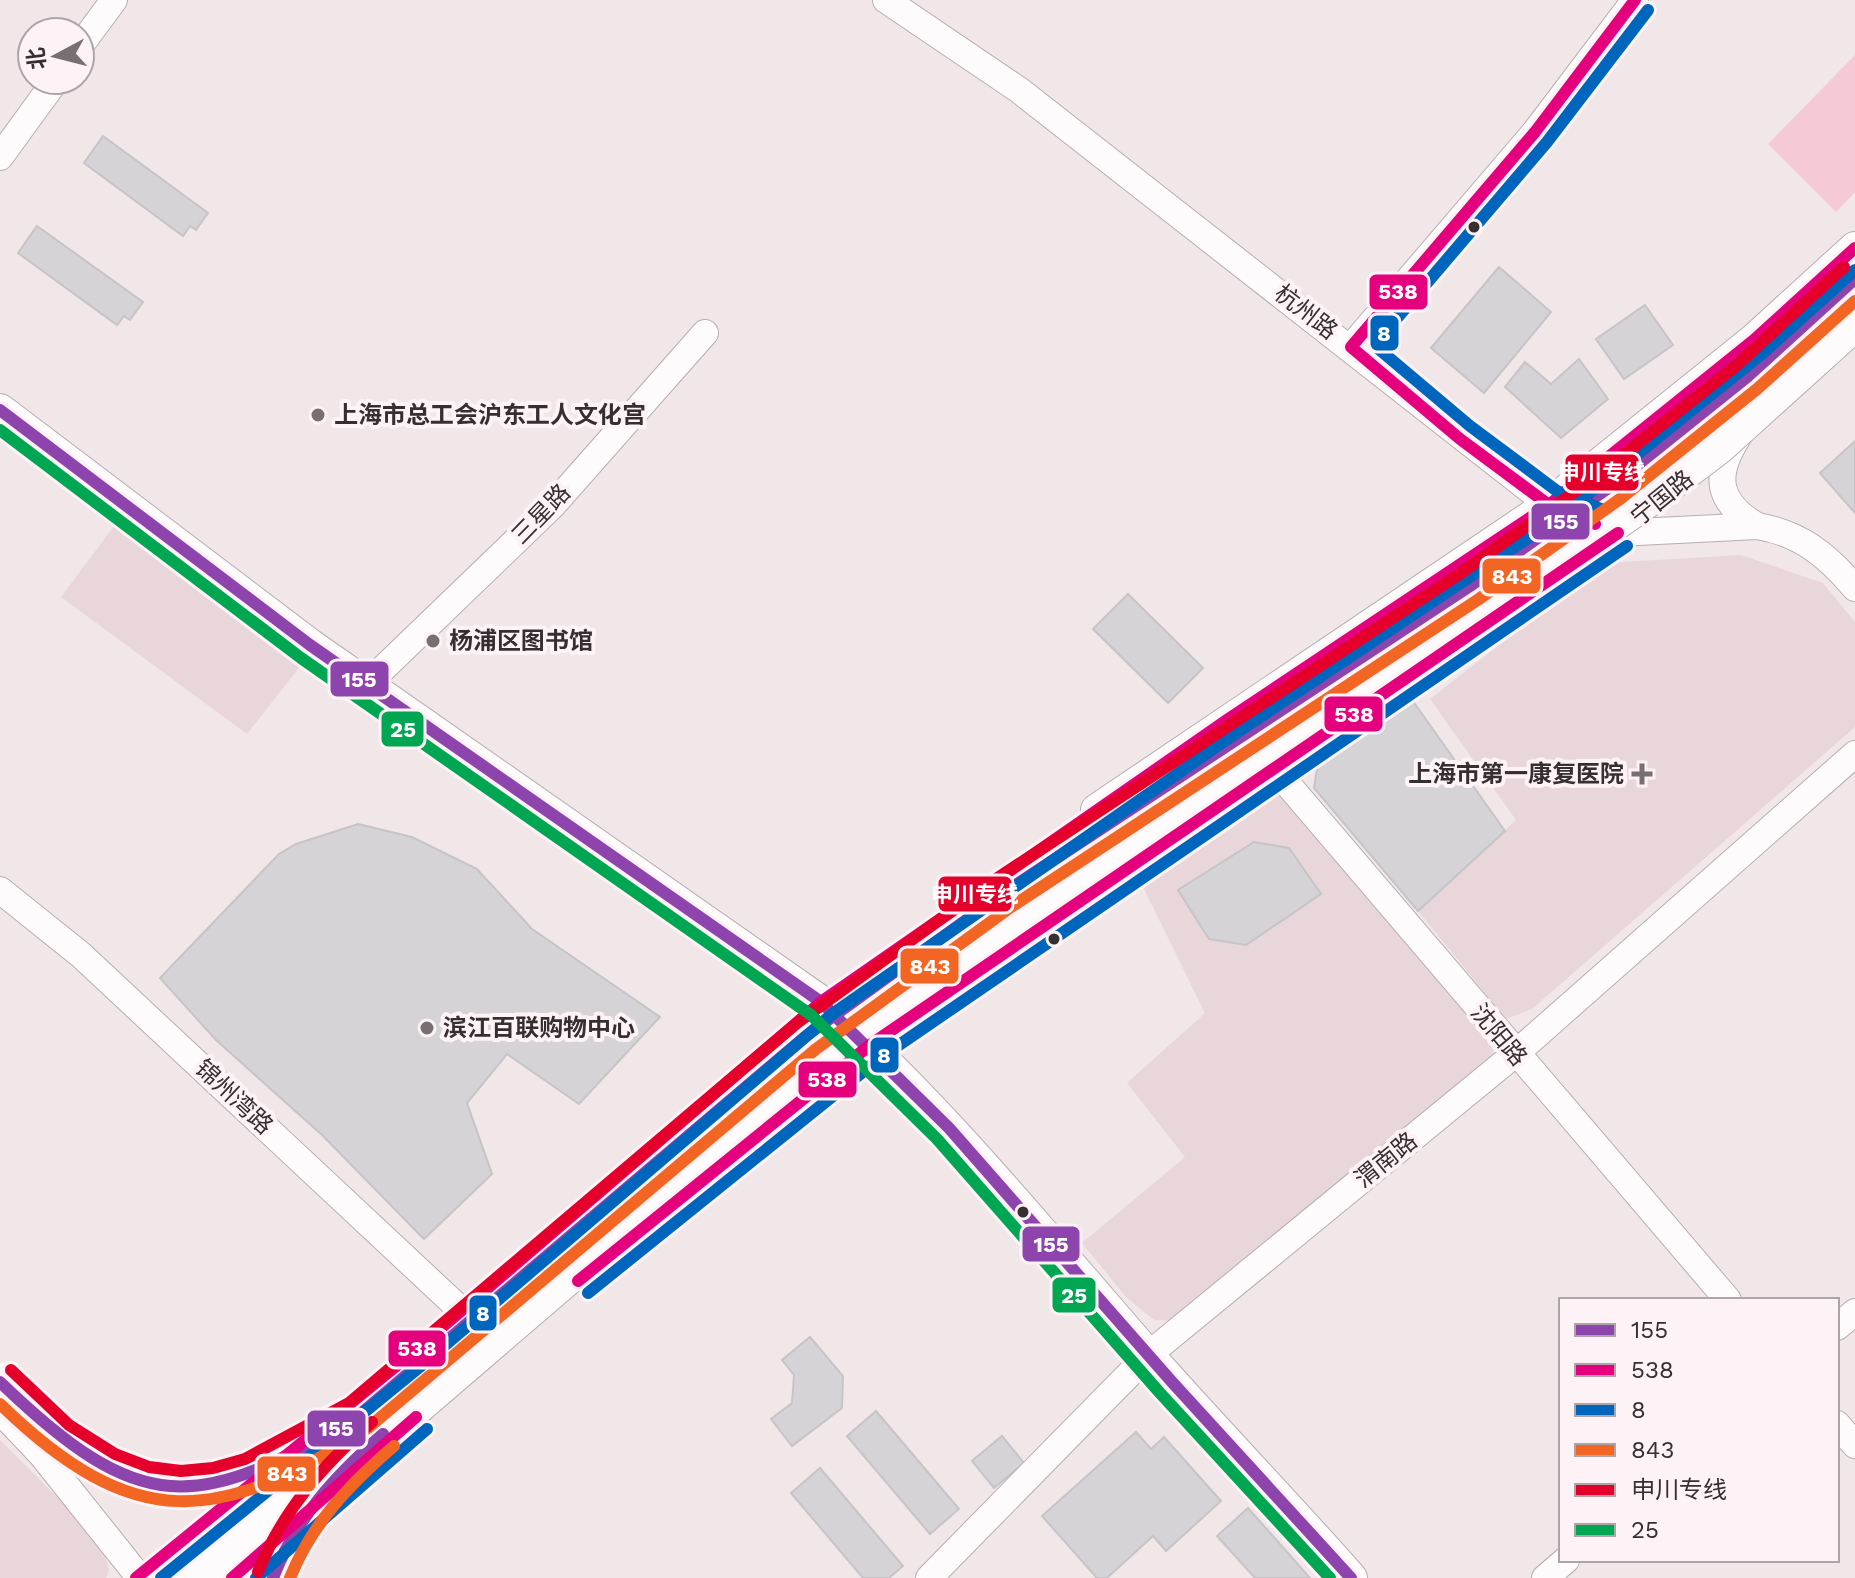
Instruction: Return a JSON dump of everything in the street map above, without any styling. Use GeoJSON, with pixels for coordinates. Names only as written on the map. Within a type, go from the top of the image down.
{"type":"FeatureCollection","features":[{"type":"Feature","properties":{"kind":"highway"},"geometry":{"type":"LineString","coordinates":[[144,1578],[358,1416],[806,1036],[1002,894],[1470,586],[1611,486],[1715,404],[1855,279]]}},
{"type":"Feature","properties":{"kind":"highway"},"geometry":{"type":"LineString","coordinates":[[208,1578],[348,1464],[590,1256],[795,1086],[917,992],[1478,618],[1653,494],[1718,445],[1855,321]]}},
{"type":"Feature","properties":{"kind":"highway"},"geometry":{"type":"LineString","coordinates":[[0,1382],[66,1443],[97,1463],[156,1485],[184,1489],[215,1486],[248,1477],[358,1416]]}},
{"type":"Feature","properties":{"kind":"highway"},"geometry":{"type":"LineString","coordinates":[[273,1578],[297,1524],[348,1464]]}},
{"type":"Feature","properties":{"kind":"main road"},"geometry":{"type":"LineString","coordinates":[[144,1578],[462,1311],[821,1002],[1227,720],[1549,505],[1754,340],[1855,248]]}},
{"type":"Feature","properties":{"kind":"main road","name":"宁国路"},"geometry":{"type":"LineString","coordinates":[[232,1578],[512,1334],[870,1045],[1618,533],[1738,437],[1855,328]]}},
{"type":"Feature","properties":{"kind":"main road"},"geometry":{"type":"LineString","coordinates":[[0,410],[366,685],[821,1002],[870,1045],[1023,1208],[1148,1355],[1351,1578]]}},
{"type":"Feature","properties":{"kind":"street"},"geometry":{"type":"LineString","coordinates":[[96,24],[114,0]]}},
{"type":"Feature","properties":{"kind":"street"},"geometry":{"type":"LineString","coordinates":[[1351,347],[1535,132],[1635,0]]}},
{"type":"Feature","properties":{"kind":"street","name":"杭州路"},"geometry":{"type":"LineString","coordinates":[[889,1],[1019,90],[1351,347],[1460,439],[1549,505],[1618,533],[1757,526],[1777,529],[1818,550],[1855,588]]}},
{"type":"Feature","properties":{"kind":"street"},"geometry":{"type":"LineString","coordinates":[[0,157],[44,96]]}},
{"type":"Feature","properties":{"kind":"street","name":"三星路"},"geometry":{"type":"LineString","coordinates":[[366,685],[552,506],[705,333]]}},
{"type":"Feature","properties":{"kind":"street","name":"杭州路"},"geometry":{"type":"LineString","coordinates":[[1738,437],[1726,455],[1725,498],[1738,514],[1757,526]]}},
{"type":"Feature","properties":{"kind":"street","name":"渭南路"},"geometry":{"type":"LineString","coordinates":[[929,1578],[1148,1355],[1515,1054],[1855,754]]}},
{"type":"Feature","properties":{"kind":"street","name":"沈阳路"},"geometry":{"type":"LineString","coordinates":[[1273,767],[1726,1298]]}},
{"type":"Feature","properties":{"kind":"street","name":"锦州湾路"},"geometry":{"type":"LineString","coordinates":[[0,890],[81,955],[462,1311]]}},
{"type":"Feature","properties":{"kind":"street"},"geometry":{"type":"LineString","coordinates":[[1839,1325],[1855,1312]]}},
{"type":"Feature","properties":{"kind":"street"},"geometry":{"type":"LineString","coordinates":[[0,1411],[41,1454],[144,1578]]}},
{"type":"Feature","properties":{"kind":"street"},"geometry":{"type":"LineString","coordinates":[[1839,1426],[1855,1445]]}},
{"type":"Feature","properties":{"kind":"street"},"geometry":{"type":"LineString","coordinates":[[1545,1578],[1564,1562]]}},
{"type":"Feature","properties":{"kind":"shaded area"},"geometry":{"type":"Polygon","coordinates":[[[1855,55],[1855,192],[1836,212],[1768,144],[1855,55]]]}},
{"type":"Feature","properties":{"kind":"shaded area"},"geometry":{"type":"Polygon","coordinates":[[[118,521],[302,664],[247,734],[61,597],[118,521]]]}},
{"type":"Feature","properties":{"kind":"shaded area","name":"上海市第一康复医院"},"geometry":{"type":"Polygon","coordinates":[[[1741,555],[1823,583],[1855,622],[1855,727],[1532,1009],[1506,1019],[1418,911],[1516,820],[1430,699],[1604,563],[1741,555]]]}},
{"type":"Feature","properties":{"kind":"shaded area"},"geometry":{"type":"Polygon","coordinates":[[[1254,792],[1284,796],[1487,1036],[1494,1054],[1491,1061],[1177,1321],[1154,1320],[1126,1297],[1082,1243],[1185,1157],[1127,1083],[1205,1013],[1136,873],[1254,792]]]}},
{"type":"Feature","properties":{"kind":"shaded area"},"geometry":{"type":"Polygon","coordinates":[[[0,1440],[94,1534],[109,1570],[106,1578],[0,1578],[0,1440]]]}},
{"type":"Feature","properties":{"kind":"building"},"geometry":{"type":"Polygon","coordinates":[[[103,136],[208,213],[196,230],[190,226],[183,236],[84,163],[103,136]]]}},
{"type":"Feature","properties":{"kind":"building"},"geometry":{"type":"Polygon","coordinates":[[[37,226],[143,302],[130,320],[124,316],[117,325],[18,253],[37,226]]]}},
{"type":"Feature","properties":{"kind":"building"},"geometry":{"type":"Polygon","coordinates":[[[1499,267],[1551,312],[1484,393],[1431,348],[1499,267]]]}},
{"type":"Feature","properties":{"kind":"building"},"geometry":{"type":"Polygon","coordinates":[[[1645,305],[1673,345],[1624,379],[1596,339],[1645,305]]]}},
{"type":"Feature","properties":{"kind":"building"},"geometry":{"type":"Polygon","coordinates":[[[1579,359],[1608,399],[1561,438],[1505,387],[1525,362],[1551,384],[1579,359]]]}},
{"type":"Feature","properties":{"kind":"building"},"geometry":{"type":"Polygon","coordinates":[[[1855,441],[1855,513],[1820,473],[1855,441]]]}},
{"type":"Feature","properties":{"kind":"building"},"geometry":{"type":"Polygon","coordinates":[[[1128,594],[1203,668],[1168,703],[1093,629],[1128,594]]]}},
{"type":"Feature","properties":{"kind":"building"},"geometry":{"type":"Polygon","coordinates":[[[1410,697],[1505,831],[1418,911],[1314,788],[1318,763],[1410,697]]]}},
{"type":"Feature","properties":{"kind":"building","name":"滨江百联购物中心"},"geometry":{"type":"Polygon","coordinates":[[[358,824],[412,837],[477,869],[532,929],[660,1017],[579,1104],[507,1054],[467,1103],[492,1174],[424,1239],[322,1135],[216,1040],[160,978],[279,854],[296,844],[358,824]]]}},
{"type":"Feature","properties":{"kind":"building"},"geometry":{"type":"Polygon","coordinates":[[[1254,842],[1289,848],[1321,894],[1246,945],[1209,939],[1178,890],[1254,842]]]}},
{"type":"Feature","properties":{"kind":"building"},"geometry":{"type":"Polygon","coordinates":[[[810,1337],[843,1376],[842,1408],[792,1446],[771,1419],[792,1403],[794,1375],[782,1360],[810,1337]]]}},
{"type":"Feature","properties":{"kind":"building"},"geometry":{"type":"Polygon","coordinates":[[[876,1411],[959,1509],[930,1534],[847,1436],[876,1411]]]}},
{"type":"Feature","properties":{"kind":"building"},"geometry":{"type":"Polygon","coordinates":[[[1136,1432],[1151,1449],[1164,1437],[1221,1501],[1166,1551],[1153,1536],[1107,1578],[1097,1578],[1042,1516],[1136,1432]]]}},
{"type":"Feature","properties":{"kind":"building"},"geometry":{"type":"Polygon","coordinates":[[[1002,1436],[1024,1463],[994,1488],[972,1461],[1002,1436]]]}},
{"type":"Feature","properties":{"kind":"building"},"geometry":{"type":"Polygon","coordinates":[[[820,1468],[903,1566],[889,1578],[863,1578],[791,1493],[820,1468]]]}},
{"type":"Feature","properties":{"kind":"building"},"geometry":{"type":"Polygon","coordinates":[[[1248,1508],[1310,1578],[1255,1578],[1217,1536],[1248,1508]]]}},
{"type":"Feature","properties":{"kind":"transit line","name":"538"},"geometry":{"type":"LineString","coordinates":[[1595,524],[1549,505],[1460,439],[1351,347],[1535,132],[1635,0]]}},
{"type":"Feature","properties":{"kind":"transit line","name":"8"},"geometry":{"type":"LineString","coordinates":[[1601,509],[1557,491],[1470,426],[1374,345],[1547,142],[1648,10]]}},
{"type":"Feature","properties":{"kind":"transit line","name":"538"},"geometry":{"type":"LineString","coordinates":[[136,1578],[412,1353],[821,1002],[1227,720],[1549,505],[1754,340],[1855,248]]}},
{"type":"Feature","properties":{"kind":"transit line","name":"申川专线"},"geometry":{"type":"LineString","coordinates":[[11,1370],[69,1425],[115,1454],[149,1467],[181,1471],[213,1468],[245,1459],[349,1403],[797,1023],[993,881],[1461,573],[1601,473],[1737,365],[1844,267]]}},
{"type":"Feature","properties":{"kind":"transit line","name":"8"},"geometry":{"type":"LineString","coordinates":[[161,1578],[422,1365],[831,1015],[1236,733],[1558,518],[1764,352],[1855,270]]}},
{"type":"Feature","properties":{"kind":"transit line","name":"155"},"geometry":{"type":"LineString","coordinates":[[0,1382],[49,1426],[92,1458],[132,1477],[170,1486],[210,1484],[253,1471],[358,1416],[806,1036],[1002,894],[1470,586],[1611,486],[1747,377],[1855,279]]}},
{"type":"Feature","properties":{"kind":"transit line","name":"843"},"geometry":{"type":"LineString","coordinates":[[0,1404],[48,1446],[93,1476],[135,1494],[178,1501],[221,1497],[266,1484],[315,1460],[368,1428],[816,1049],[1011,907],[1479,599],[1620,499],[1757,389],[1855,301]]}},
{"type":"Feature","properties":{"kind":"transit line","name":"155"},"geometry":{"type":"LineString","coordinates":[[0,410],[310,645],[821,1002],[949,1128],[1172,1382],[1351,1578]]}},
{"type":"Feature","properties":{"kind":"transit line","name":"25"},"geometry":{"type":"LineString","coordinates":[[0,430],[301,658],[811,1015],[937,1139],[1160,1393],[1330,1578]]}},
{"type":"Feature","properties":{"kind":"transit line","name":"538"},"geometry":{"type":"LineString","coordinates":[[578,1281],[870,1045],[1618,533]]}},
{"type":"Feature","properties":{"kind":"transit line","name":"8"},"geometry":{"type":"LineString","coordinates":[[588,1293],[880,1058],[1627,546]]}},
{"type":"Feature","properties":{"kind":"transit line","name":"538"},"geometry":{"type":"LineString","coordinates":[[232,1578],[416,1417]]}},
{"type":"Feature","properties":{"kind":"transit line","name":"申川专线"},"geometry":{"type":"LineString","coordinates":[[258,1572],[279,1528],[306,1490],[372,1422]]}},
{"type":"Feature","properties":{"kind":"transit line","name":"8"},"geometry":{"type":"LineString","coordinates":[[256,1578],[427,1429]]}},
{"type":"Feature","properties":{"kind":"transit line","name":"155"},"geometry":{"type":"LineString","coordinates":[[273,1578],[305,1517],[333,1482],[383,1434]]}},
{"type":"Feature","properties":{"kind":"transit line","name":"843"},"geometry":{"type":"LineString","coordinates":[[290,1578],[321,1522],[362,1475],[394,1446]]}},
{"type":"Feature","properties":{"kind":"place","name":"上海市总工会沪东工人文化宫"},"geometry":{"type":"Point","coordinates":[318,415]}},
{"type":"Feature","properties":{"kind":"place","name":"杨浦区图书馆"},"geometry":{"type":"Point","coordinates":[433,641]}},
{"type":"Feature","properties":{"kind":"place","name":"上海市第一康复医院"},"geometry":{"type":"Point","coordinates":[1642,774]}},
{"type":"Feature","properties":{"kind":"place","name":"滨江百联购物中心"},"geometry":{"type":"Point","coordinates":[427,1028]}}]}
